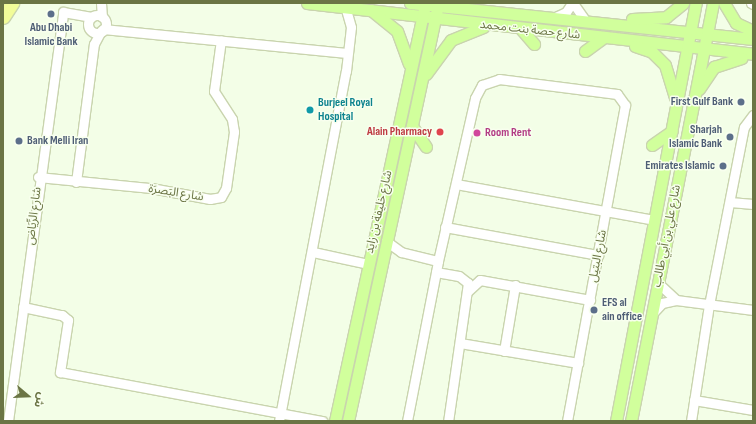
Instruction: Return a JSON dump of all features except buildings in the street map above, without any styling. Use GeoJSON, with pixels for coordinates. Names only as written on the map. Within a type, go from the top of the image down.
{"type":"FeatureCollection","features":[{"type":"Feature","properties":{"kind":"highway"},"geometry":{"type":"LineString","coordinates":[[3,18],[12,3]]}},
{"type":"Feature","properties":{"kind":"main road","name":"شارع حصة بنت محمد"},"geometry":{"type":"LineString","coordinates":[[307,3],[369,9],[486,26],[604,37],[703,50],[753,54]]}},
{"type":"Feature","properties":{"kind":"main road","name":"شارع حصة بنت محمد"},"geometry":{"type":"LineString","coordinates":[[410,3],[438,4],[585,20],[600,23],[753,38]]}},
{"type":"Feature","properties":{"kind":"main road"},"geometry":{"type":"LineString","coordinates":[[491,3],[511,12]]}},
{"type":"Feature","properties":{"kind":"main road"},"geometry":{"type":"LineString","coordinates":[[600,23],[621,19],[656,20],[674,13],[683,3]]}},
{"type":"Feature","properties":{"kind":"main road","name":"شارع علي بن أبي طالب"},"geometry":{"type":"LineString","coordinates":[[616,421],[696,3]]}},
{"type":"Feature","properties":{"kind":"main road","name":"شارع علي بن أبي طالب"},"geometry":{"type":"LineString","coordinates":[[631,421],[713,3]]}},
{"type":"Feature","properties":{"kind":"main road"},"geometry":{"type":"LineString","coordinates":[[724,3],[736,23],[753,31]]}},
{"type":"Feature","properties":{"kind":"main road","name":"شارع خليفة بن زايد"},"geometry":{"type":"LineString","coordinates":[[335,421],[421,16],[425,4]]}},
{"type":"Feature","properties":{"kind":"main road","name":"شارع خليفة بن زايد"},"geometry":{"type":"LineString","coordinates":[[348,421],[438,4]]}},
{"type":"Feature","properties":{"kind":"main road"},"geometry":{"type":"LineString","coordinates":[[369,9],[392,25],[402,38],[410,70]]}},
{"type":"Feature","properties":{"kind":"main road"},"geometry":{"type":"LineString","coordinates":[[420,83],[451,40],[486,26]]}},
{"type":"Feature","properties":{"kind":"main road"},"geometry":{"type":"LineString","coordinates":[[521,30],[534,44]]}},
{"type":"Feature","properties":{"kind":"main road"},"geometry":{"type":"LineString","coordinates":[[585,51],[604,37],[644,48],[660,59],[673,82],[676,106]]}},
{"type":"Feature","properties":{"kind":"main road"},"geometry":{"type":"LineString","coordinates":[[685,146],[698,89],[704,78],[725,60],[753,59]]}},
{"type":"Feature","properties":{"kind":"main road"},"geometry":{"type":"LineString","coordinates":[[412,126],[426,148]]}},
{"type":"Feature","properties":{"kind":"main road"},"geometry":{"type":"LineString","coordinates":[[652,145],[672,131]]}},
{"type":"Feature","properties":{"kind":"street"},"geometry":{"type":"LineString","coordinates":[[554,17],[566,12],[573,3],[585,20]]}},
{"type":"Feature","properties":{"kind":"street"},"geometry":{"type":"LineString","coordinates":[[76,182],[94,44],[101,4]]}},
{"type":"Feature","properties":{"kind":"street"},"geometry":{"type":"LineString","coordinates":[[280,416],[313,252],[347,53],[351,22],[345,6]]}},
{"type":"Feature","properties":{"kind":"street","name":"شارع الرِّيَاض"},"geometry":{"type":"LineString","coordinates":[[8,421],[38,178],[62,16],[97,23]]}},
{"type":"Feature","properties":{"kind":"street"},"geometry":{"type":"LineString","coordinates":[[97,23],[116,28],[347,53]]}},
{"type":"Feature","properties":{"kind":"street","name":"شارع البَصرَة"},"geometry":{"type":"LineString","coordinates":[[38,178],[151,188],[210,199],[223,194],[234,125],[214,91],[221,40]]}},
{"type":"Feature","properties":{"kind":"street","name":"شارع البتيل"},"geometry":{"type":"LineString","coordinates":[[456,184],[475,98],[486,82],[499,78],[617,94],[625,104],[607,212],[567,421]]}},
{"type":"Feature","properties":{"kind":"street"},"geometry":{"type":"LineString","coordinates":[[691,421],[709,305],[744,126],[753,115]]}},
{"type":"Feature","properties":{"kind":"street"},"geometry":{"type":"LineString","coordinates":[[407,421],[438,261],[456,184],[654,220]]}},
{"type":"Feature","properties":{"kind":"street"},"geometry":{"type":"LineString","coordinates":[[730,202],[753,204]]}},
{"type":"Feature","properties":{"kind":"street"},"geometry":{"type":"LineString","coordinates":[[446,227],[598,255]]}},
{"type":"Feature","properties":{"kind":"street"},"geometry":{"type":"LineString","coordinates":[[386,241],[405,253],[438,261]]}},
{"type":"Feature","properties":{"kind":"street"},"geometry":{"type":"LineString","coordinates":[[313,252],[368,264]]}},
{"type":"Feature","properties":{"kind":"street"},"geometry":{"type":"LineString","coordinates":[[382,258],[405,253]]}},
{"type":"Feature","properties":{"kind":"street"},"geometry":{"type":"LineString","coordinates":[[436,272],[462,278],[468,291],[448,421]]}},
{"type":"Feature","properties":{"kind":"street"},"geometry":{"type":"LineString","coordinates":[[468,291],[480,280],[515,285],[590,300]]}},
{"type":"Feature","properties":{"kind":"street"},"geometry":{"type":"LineString","coordinates":[[658,283],[676,300]]}},
{"type":"Feature","properties":{"kind":"street"},"geometry":{"type":"LineString","coordinates":[[504,351],[515,285]]}},
{"type":"Feature","properties":{"kind":"street"},"geometry":{"type":"LineString","coordinates":[[651,315],[662,303],[676,300],[753,310]]}},
{"type":"Feature","properties":{"kind":"street"},"geometry":{"type":"LineString","coordinates":[[23,307],[62,315],[68,320],[60,372],[280,416],[322,421]]}},
{"type":"Feature","properties":{"kind":"street"},"geometry":{"type":"LineString","coordinates":[[460,343],[578,363]]}},
{"type":"Feature","properties":{"kind":"street"},"geometry":{"type":"LineString","coordinates":[[694,400],[753,410]]}},
{"type":"Feature","properties":{"kind":"place","name":"Abu Dhabi Islamic Bank"},"geometry":{"type":"Point","coordinates":[51,14]}},
{"type":"Feature","properties":{"kind":"place","name":"First Gulf Bank"},"geometry":{"type":"Point","coordinates":[741,102]}},
{"type":"Feature","properties":{"kind":"place","name":"Burjeel Royal Hospital"},"geometry":{"type":"Point","coordinates":[310,110]}},
{"type":"Feature","properties":{"kind":"place","name":"Alain Pharmacy"},"geometry":{"type":"Point","coordinates":[440,132]}},
{"type":"Feature","properties":{"kind":"place","name":"Room Rent"},"geometry":{"type":"Point","coordinates":[477,133]}},
{"type":"Feature","properties":{"kind":"place","name":"Sharjah Islamic Bank"},"geometry":{"type":"Point","coordinates":[730,137]}},
{"type":"Feature","properties":{"kind":"place","name":"Bank Melli Iran"},"geometry":{"type":"Point","coordinates":[19,141]}},
{"type":"Feature","properties":{"kind":"place","name":"Emirates Islamic"},"geometry":{"type":"Point","coordinates":[723,166]}},
{"type":"Feature","properties":{"kind":"place","name":"EFS al ain office"},"geometry":{"type":"Point","coordinates":[594,310]}}]}
